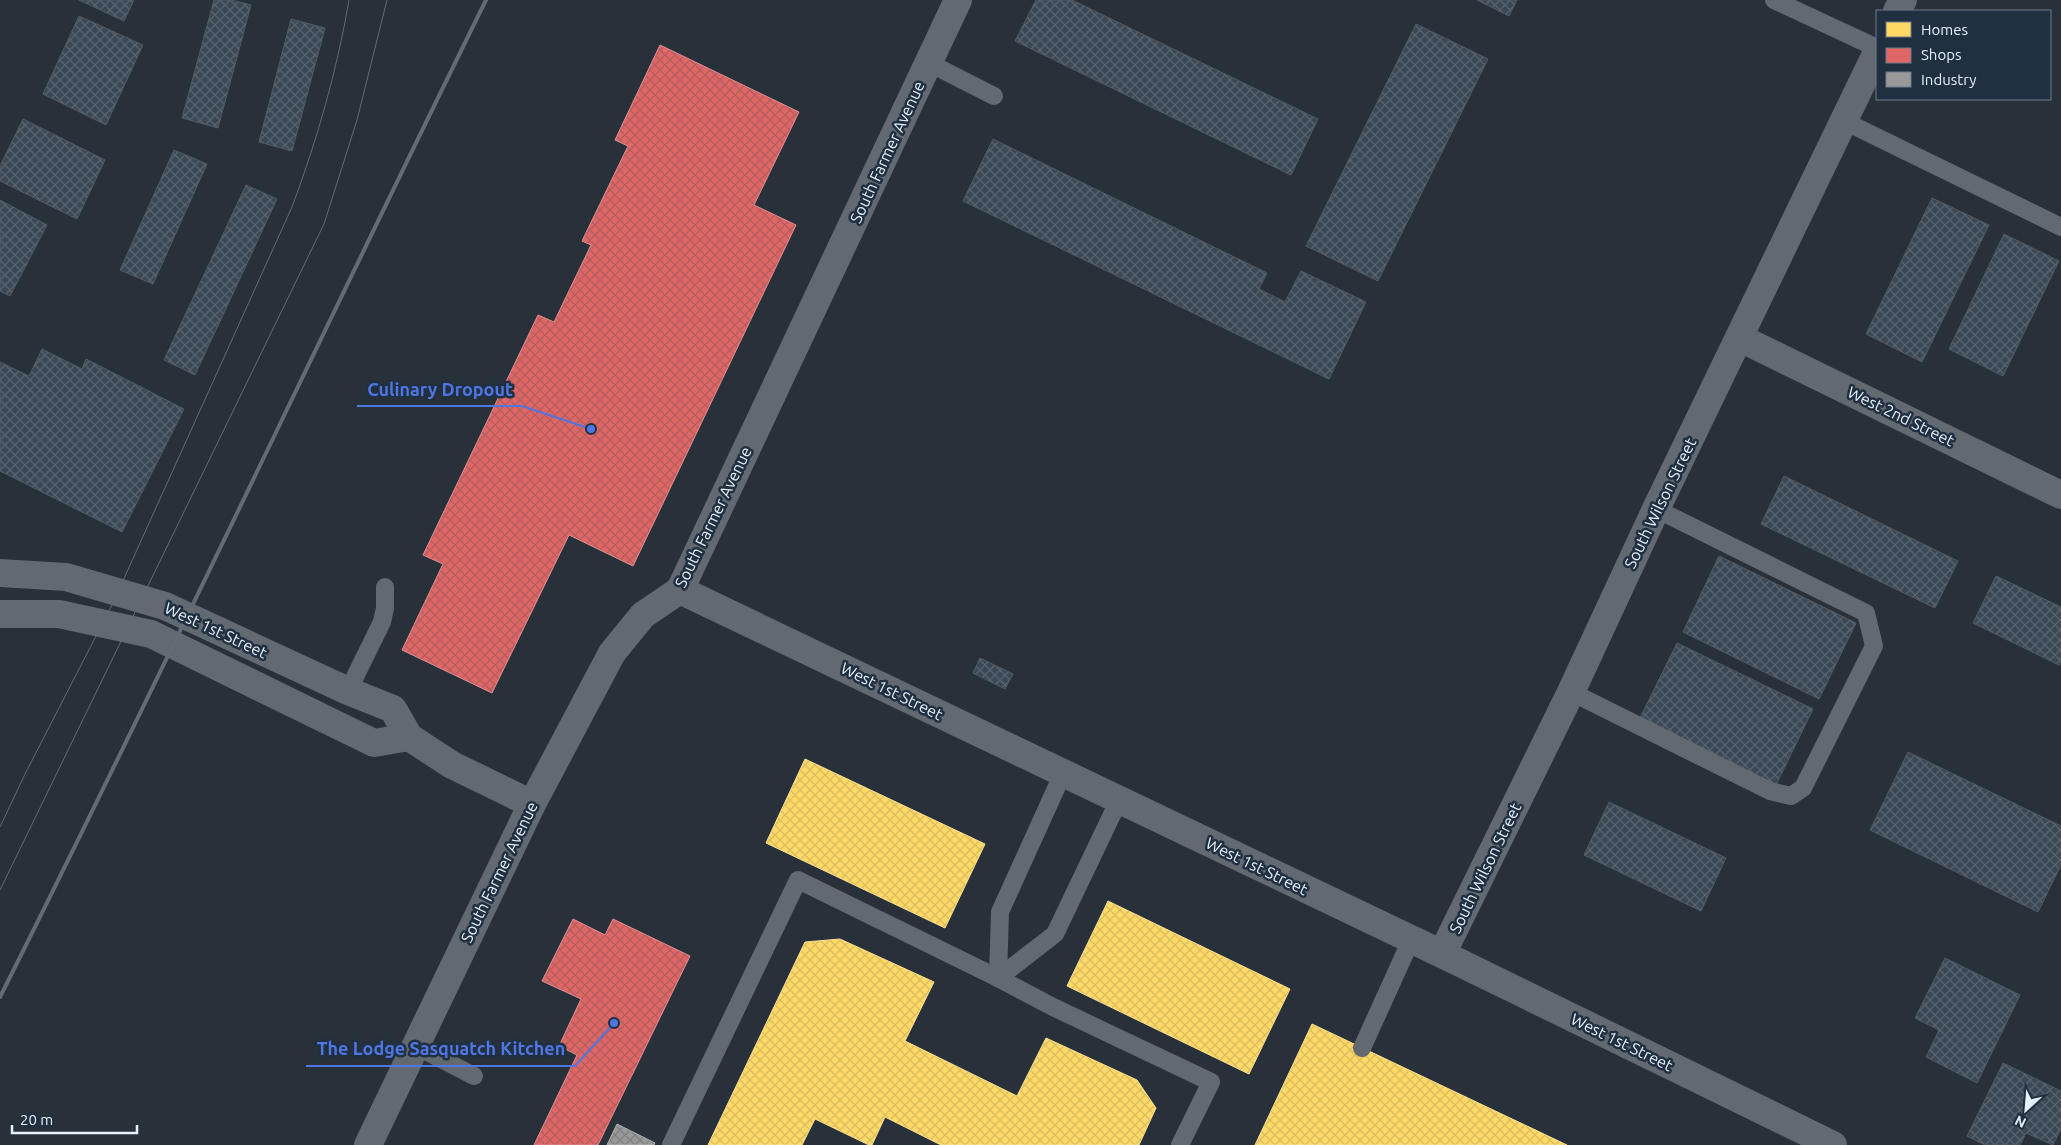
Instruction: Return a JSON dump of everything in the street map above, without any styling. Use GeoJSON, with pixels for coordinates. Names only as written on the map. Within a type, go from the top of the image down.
{"type":"FeatureCollection","features":[{"type":"Feature","properties":{"kind":"street","name":"South Farmer Avenue"},"geometry":{"type":"LineString","coordinates":[[368,1145],[532,804],[612,653],[643,615],[680,590],[958,0]]}},
{"type":"Feature","properties":{"kind":"street","name":"South Wilson Street"},"geometry":{"type":"LineString","coordinates":[[1442,954],[1571,692],[1656,509],[1876,54]]}},
{"type":"Feature","properties":{"kind":"street","name":"West 2nd Street"},"geometry":{"type":"LineString","coordinates":[[1740,338],[2061,495]]}},
{"type":"Feature","properties":{"kind":"street","name":"West 1st Street"},"geometry":{"type":"LineString","coordinates":[[0,573],[66,577],[165,606],[348,691],[393,709],[409,737],[452,765],[532,804]]}},
{"type":"Feature","properties":{"kind":"street","name":"West 1st Street"},"geometry":{"type":"LineString","coordinates":[[680,590],[1442,954],[1833,1145]]}},
{"type":"Feature","properties":{"kind":"street","name":"West 1st Street"},"geometry":{"type":"LineString","coordinates":[[0,614],[59,614],[151,634],[374,743],[409,737]]}},
{"type":"Feature","properties":{"kind":"lane"},"geometry":{"type":"LineString","coordinates":[[1774,0],[1876,48]]}},
{"type":"Feature","properties":{"kind":"lane"},"geometry":{"type":"LineString","coordinates":[[929,63],[994,96]]}},
{"type":"Feature","properties":{"kind":"lane"},"geometry":{"type":"LineString","coordinates":[[1844,121],[2061,227]]}},
{"type":"Feature","properties":{"kind":"lane"},"geometry":{"type":"LineString","coordinates":[[1571,692],[1770,791],[1791,796],[1803,788],[1874,646],[1866,613],[1656,509]]}},
{"type":"Feature","properties":{"kind":"lane"},"geometry":{"type":"LineString","coordinates":[[348,691],[382,622],[385,608],[385,587]]}},
{"type":"Feature","properties":{"kind":"lane"},"geometry":{"type":"LineString","coordinates":[[998,978],[1000,912],[1063,773]]}},
{"type":"Feature","properties":{"kind":"lane"},"geometry":{"type":"LineString","coordinates":[[998,978],[1055,934],[1119,800]]}},
{"type":"Feature","properties":{"kind":"lane"},"geometry":{"type":"LineString","coordinates":[[671,1145],[798,880],[1053,1007],[1211,1082],[1180,1145]]}},
{"type":"Feature","properties":{"kind":"lane"},"geometry":{"type":"LineString","coordinates":[[1362,1048],[1411,940]]}},
{"type":"Feature","properties":{"kind":"lane"},"geometry":{"type":"LineString","coordinates":[[416,1046],[474,1076]]}},
{"type":"Feature","properties":{"kind":"building: Homes"},"geometry":{"type":"Polygon","coordinates":[[[805,759],[985,844],[945,928],[766,843],[805,759]]]}},
{"type":"Feature","properties":{"kind":"building: Homes"},"geometry":{"type":"Polygon","coordinates":[[[1108,901],[1290,989],[1249,1074],[1067,986],[1108,901]]]}},
{"type":"Feature","properties":{"kind":"building: Homes"},"geometry":{"type":"Polygon","coordinates":[[[840,939],[934,982],[905,1041],[1017,1096],[1046,1038],[1137,1080],[1156,1108],[1139,1145],[941,1145],[885,1117],[872,1145],[815,1119],[802,1145],[708,1145],[805,942],[840,939]]]}},
{"type":"Feature","properties":{"kind":"building: Homes"},"geometry":{"type":"Polygon","coordinates":[[[1312,1024],[1567,1145],[1255,1145],[1312,1024]]]}},
{"type":"Feature","properties":{"kind":"building: Shops"},"geometry":{"type":"Polygon","coordinates":[[[660,45],[799,112],[754,205],[796,225],[633,566],[569,535],[492,693],[402,650],[443,564],[423,555],[538,315],[554,322],[591,245],[582,241],[628,146],[615,140],[660,45]]]}},
{"type":"Feature","properties":{"kind":"building: Shops"},"geometry":{"type":"Polygon","coordinates":[[[573,919],[605,935],[613,919],[690,956],[598,1145],[534,1145],[577,1055],[559,1046],[581,999],[542,981],[573,919]]]}},
{"type":"Feature","properties":{"kind":"building: Industry"},"geometry":{"type":"Polygon","coordinates":[[[617,1124],[655,1143],[654,1145],[607,1145],[617,1124]]]}},
{"type":"Feature","properties":{"kind":"building: Other"},"geometry":{"type":"Polygon","coordinates":[[[79,0],[134,0],[124,21],[79,0]]]}},
{"type":"Feature","properties":{"kind":"building: Other"},"geometry":{"type":"Polygon","coordinates":[[[214,0],[231,0],[251,5],[218,128],[182,118],[214,0]]]}},
{"type":"Feature","properties":{"kind":"building: Other"},"geometry":{"type":"Polygon","coordinates":[[[1036,0],[1072,0],[1318,119],[1291,175],[1015,41],[1036,0]]]}},
{"type":"Feature","properties":{"kind":"building: Other"},"geometry":{"type":"Polygon","coordinates":[[[1477,0],[1517,0],[1509,16],[1477,0]]]}},
{"type":"Feature","properties":{"kind":"building: Other"},"geometry":{"type":"Polygon","coordinates":[[[79,16],[143,45],[106,125],[43,94],[79,16]]]}},
{"type":"Feature","properties":{"kind":"building: Other"},"geometry":{"type":"Polygon","coordinates":[[[291,19],[325,28],[292,151],[259,142],[291,19]]]}},
{"type":"Feature","properties":{"kind":"building: Other"},"geometry":{"type":"Polygon","coordinates":[[[1416,24],[1488,59],[1378,281],[1306,246],[1416,24]]]}},
{"type":"Feature","properties":{"kind":"building: Other"},"geometry":{"type":"Polygon","coordinates":[[[23,119],[105,160],[77,219],[0,181],[0,166],[23,119]]]}},
{"type":"Feature","properties":{"kind":"building: Other"},"geometry":{"type":"Polygon","coordinates":[[[993,139],[1267,273],[1259,289],[1285,302],[1301,271],[1366,302],[1329,379],[963,201],[993,139]]]}},
{"type":"Feature","properties":{"kind":"building: Other"},"geometry":{"type":"Polygon","coordinates":[[[174,150],[207,164],[153,284],[120,270],[174,150]]]}},
{"type":"Feature","properties":{"kind":"building: Other"},"geometry":{"type":"Polygon","coordinates":[[[246,185],[277,199],[195,375],[164,360],[246,185]]]}},
{"type":"Feature","properties":{"kind":"building: Other"},"geometry":{"type":"Polygon","coordinates":[[[1932,198],[1989,225],[1922,362],[1866,334],[1932,198]]]}},
{"type":"Feature","properties":{"kind":"building: Other"},"geometry":{"type":"Polygon","coordinates":[[[0,200],[47,225],[10,296],[0,291],[0,200]]]}},
{"type":"Feature","properties":{"kind":"building: Other"},"geometry":{"type":"Polygon","coordinates":[[[2004,234],[2059,261],[2003,376],[1949,349],[2004,234]]]}},
{"type":"Feature","properties":{"kind":"building: Other"},"geometry":{"type":"Polygon","coordinates":[[[42,349],[82,369],[86,359],[184,409],[122,532],[0,471],[0,362],[29,376],[42,349]]]}},
{"type":"Feature","properties":{"kind":"building: Other"},"geometry":{"type":"Polygon","coordinates":[[[1784,476],[1958,561],[1935,608],[1761,524],[1784,476]]]}},
{"type":"Feature","properties":{"kind":"building: Other"},"geometry":{"type":"Polygon","coordinates":[[[1719,556],[1856,623],[1819,699],[1683,632],[1719,556]]]}},
{"type":"Feature","properties":{"kind":"building: Other"},"geometry":{"type":"Polygon","coordinates":[[[1996,576],[2061,607],[2061,662],[2059,665],[1973,623],[1996,576]]]}},
{"type":"Feature","properties":{"kind":"building: Other"},"geometry":{"type":"Polygon","coordinates":[[[1677,643],[1813,709],[1776,785],[1640,718],[1677,643]]]}},
{"type":"Feature","properties":{"kind":"building: Other"},"geometry":{"type":"Polygon","coordinates":[[[980,658],[1013,674],[1005,689],[973,673],[980,658]]]}},
{"type":"Feature","properties":{"kind":"building: Other"},"geometry":{"type":"Polygon","coordinates":[[[1908,752],[2061,826],[2061,865],[2038,912],[1870,830],[1908,752]]]}},
{"type":"Feature","properties":{"kind":"building: Other"},"geometry":{"type":"Polygon","coordinates":[[[1609,802],[1726,858],[1701,911],[1584,855],[1609,802]]]}},
{"type":"Feature","properties":{"kind":"building: Other"},"geometry":{"type":"Polygon","coordinates":[[[1945,958],[2020,995],[1977,1083],[1926,1057],[1939,1030],[1915,1018],[1945,958]]]}},
{"type":"Feature","properties":{"kind":"building: Other"},"geometry":{"type":"Polygon","coordinates":[[[2003,1063],[2061,1091],[2061,1129],[2053,1145],[2026,1133],[2020,1145],[1985,1145],[1967,1136],[2003,1063]]]}},
{"type":"Feature","properties":{"kind":"tram line"},"geometry":{"type":"LineString","coordinates":[[0,827],[25,774],[112,605],[292,207],[325,105],[339,53],[349,0]]}},
{"type":"Feature","properties":{"kind":"tram line"},"geometry":{"type":"LineString","coordinates":[[0,890],[324,224],[357,120],[387,0]]}},
{"type":"Feature","properties":{"kind":"railway"},"geometry":{"type":"LineString","coordinates":[[0,997],[123,749],[486,0]]}},
{"type":"Feature","properties":{"kind":"place","name":"Culinary Dropout"},"geometry":{"type":"Point","coordinates":[591,429]}},
{"type":"Feature","properties":{"kind":"place","name":"The Lodge Sasquatch Kitchen"},"geometry":{"type":"Point","coordinates":[614,1023]}}]}
